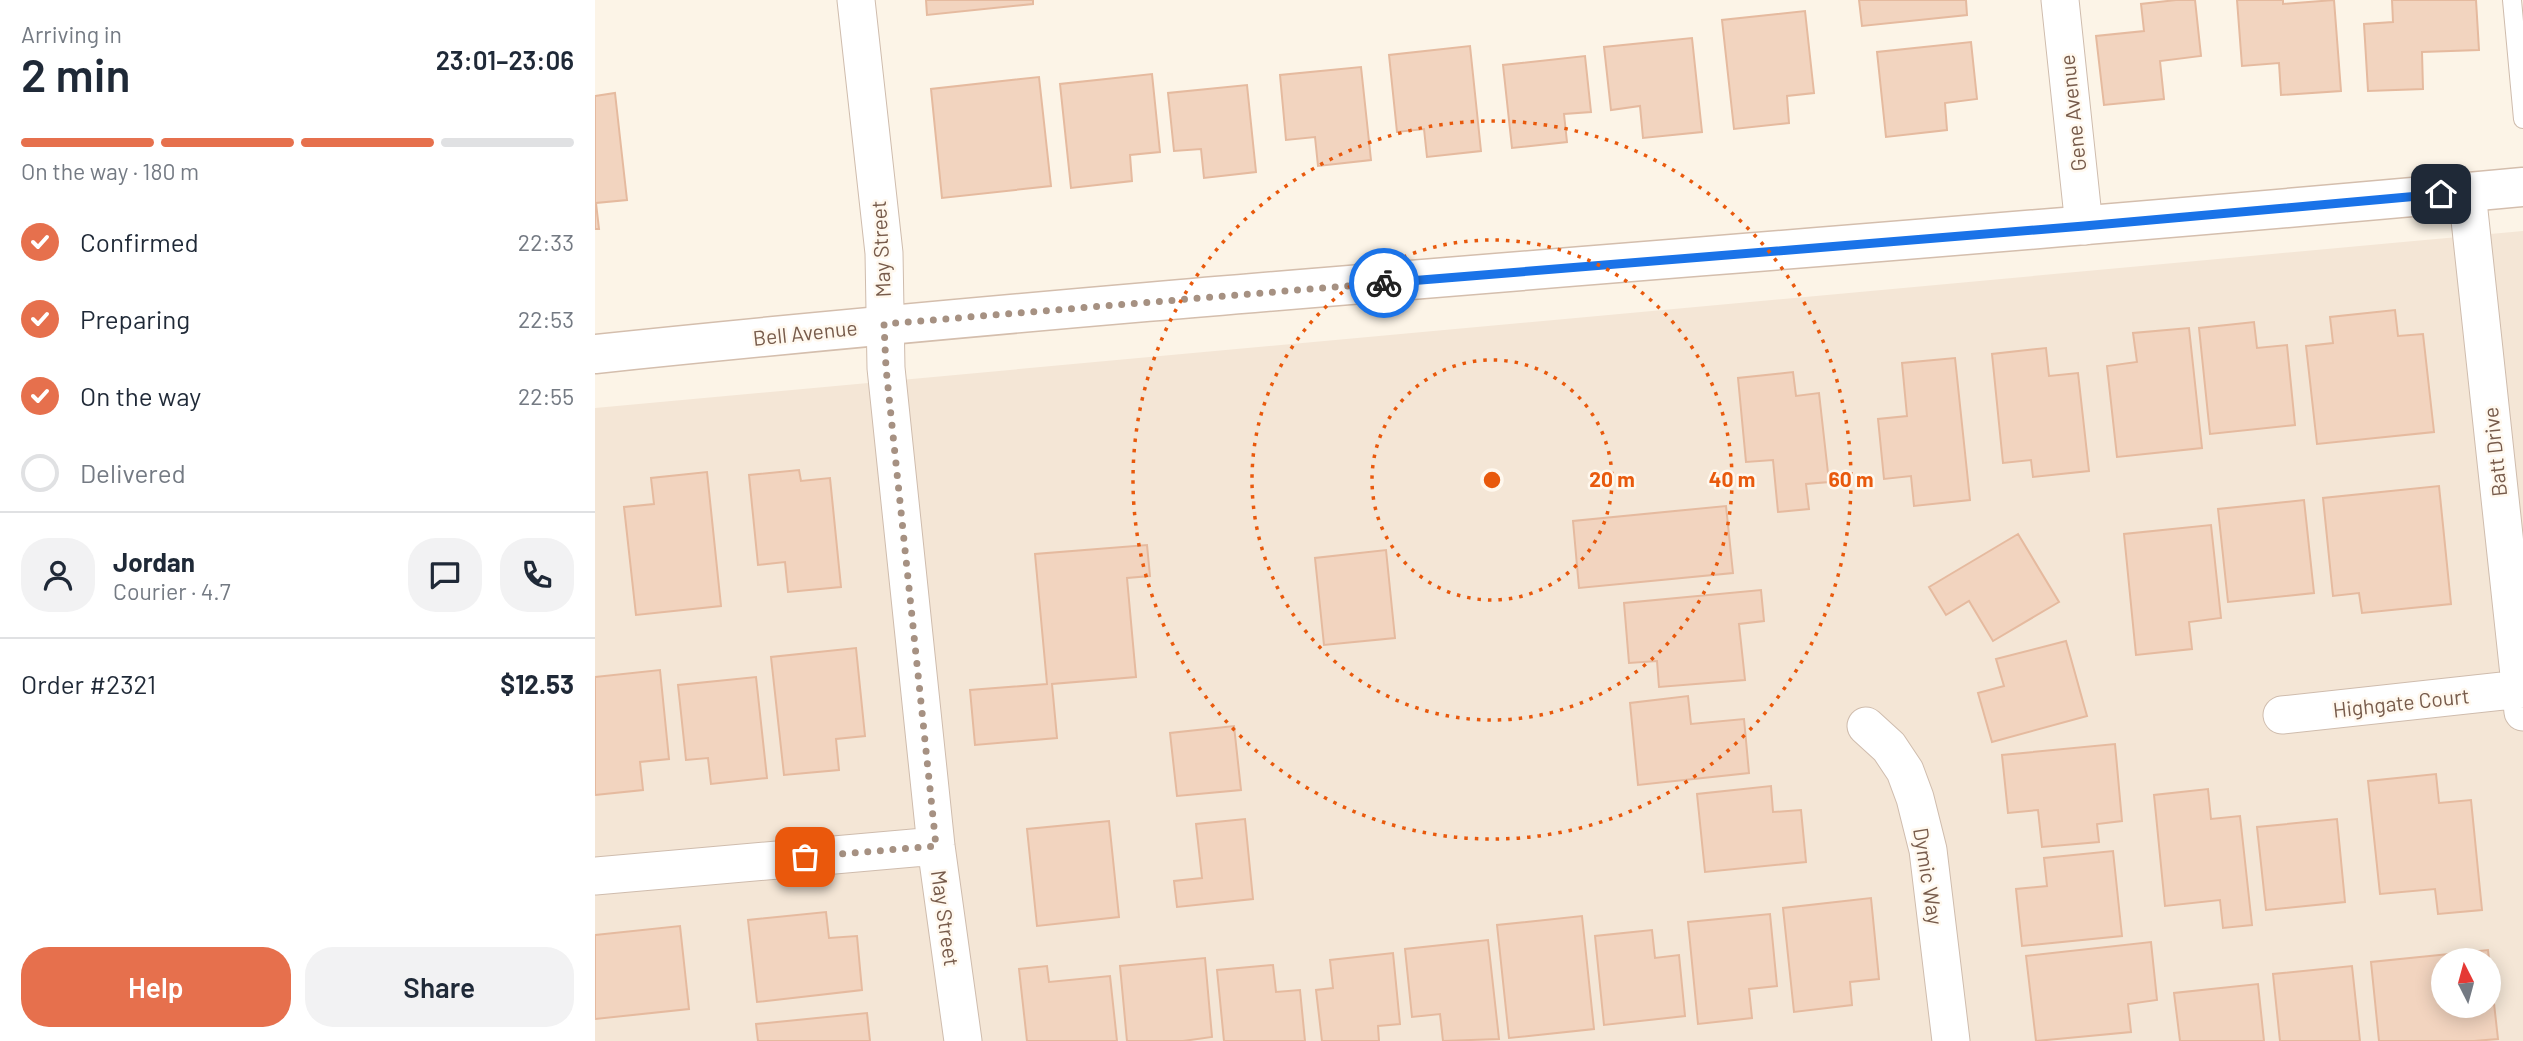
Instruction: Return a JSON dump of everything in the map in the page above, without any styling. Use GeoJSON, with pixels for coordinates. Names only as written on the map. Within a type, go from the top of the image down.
{"type":"FeatureCollection","features":[{"type":"Feature","properties":{"kind":"main road","name":"Bell Avenue"},"geometry":{"type":"LineString","coordinates":[[595,354],[884,324],[2084,226],[2523,187]]}},
{"type":"Feature","properties":{"kind":"street","name":"May Street"},"geometry":{"type":"LineString","coordinates":[[856,0],[884,253],[886,368],[936,846],[963,1041]]}},
{"type":"Feature","properties":{"kind":"street","name":"Gene Avenue"},"geometry":{"type":"LineString","coordinates":[[2060,0],[2084,226]]}},
{"type":"Feature","properties":{"kind":"street","name":"Batt Drive"},"geometry":{"type":"LineString","coordinates":[[2467,192],[2522,700]]}},
{"type":"Feature","properties":{"kind":"street","name":"Highgate Court"},"geometry":{"type":"LineString","coordinates":[[2282,715],[2522,700]]}},
{"type":"Feature","properties":{"kind":"street","name":"Dymic Way"},"geometry":{"type":"LineString","coordinates":[[1867,726],[1889,747],[1905,771],[1915,798],[1928,850],[1951,1041]]}},
{"type":"Feature","properties":{"kind":"street"},"geometry":{"type":"LineString","coordinates":[[595,876],[936,846]]}},
{"type":"Feature","properties":{"kind":"lane"},"geometry":{"type":"LineString","coordinates":[[2512,0],[2523,119]]}},
{"type":"Feature","properties":{"kind":"shaded area"},"geometry":{"type":"Polygon","coordinates":[[[2523,231],[2523,1041],[595,1041],[595,408],[2523,231]]]}},
{"type":"Feature","properties":{"kind":"building"},"geometry":{"type":"Polygon","coordinates":[[[926,0],[1033,0],[1033,4],[927,15],[926,0]]]}},
{"type":"Feature","properties":{"kind":"building"},"geometry":{"type":"Polygon","coordinates":[[[1859,0],[1966,0],[1967,15],[1862,26],[1859,0]]]}},
{"type":"Feature","properties":{"kind":"building"},"geometry":{"type":"Polygon","coordinates":[[[2195,0],[2201,56],[2160,61],[2164,99],[2104,105],[2096,36],[2144,31],[2141,4],[2195,0]]]}},
{"type":"Feature","properties":{"kind":"building"},"geometry":{"type":"Polygon","coordinates":[[[2237,0],[2283,0],[2283,4],[2334,0],[2341,91],[2281,95],[2279,63],[2242,66],[2237,0]]]}},
{"type":"Feature","properties":{"kind":"building"},"geometry":{"type":"Polygon","coordinates":[[[2392,0],[2476,0],[2479,50],[2422,52],[2423,89],[2368,91],[2364,24],[2393,22],[2392,0]]]}},
{"type":"Feature","properties":{"kind":"building"},"geometry":{"type":"Polygon","coordinates":[[[1805,11],[1814,93],[1787,96],[1789,123],[1734,129],[1722,20],[1805,11]]]}},
{"type":"Feature","properties":{"kind":"building"},"geometry":{"type":"Polygon","coordinates":[[[1692,38],[1702,132],[1643,138],[1640,106],[1611,110],[1604,47],[1692,38]]]}},
{"type":"Feature","properties":{"kind":"building"},"geometry":{"type":"Polygon","coordinates":[[[1971,42],[1977,99],[1945,103],[1947,130],[1886,137],[1877,52],[1971,42]]]}},
{"type":"Feature","properties":{"kind":"building"},"geometry":{"type":"Polygon","coordinates":[[[1470,46],[1481,151],[1427,157],[1424,129],[1397,132],[1389,55],[1470,46]]]}},
{"type":"Feature","properties":{"kind":"building"},"geometry":{"type":"Polygon","coordinates":[[[1585,56],[1591,112],[1564,114],[1567,142],[1512,148],[1503,65],[1585,56]]]}},
{"type":"Feature","properties":{"kind":"building"},"geometry":{"type":"Polygon","coordinates":[[[1361,67],[1371,160],[1318,166],[1315,137],[1286,140],[1280,75],[1361,67]]]}},
{"type":"Feature","properties":{"kind":"building"},"geometry":{"type":"Polygon","coordinates":[[[1152,74],[1160,152],[1130,155],[1132,181],[1071,188],[1060,84],[1152,74]]]}},
{"type":"Feature","properties":{"kind":"building"},"geometry":{"type":"Polygon","coordinates":[[[1039,77],[1051,186],[942,198],[931,89],[1039,77]]]}},
{"type":"Feature","properties":{"kind":"building"},"geometry":{"type":"Polygon","coordinates":[[[1247,85],[1256,172],[1204,178],[1201,149],[1174,151],[1168,93],[1247,85]]]}},
{"type":"Feature","properties":{"kind":"building"},"geometry":{"type":"Polygon","coordinates":[[[615,93],[627,200],[596,203],[599,229],[595,229],[595,96],[615,93]]]}},
{"type":"Feature","properties":{"kind":"building"},"geometry":{"type":"Polygon","coordinates":[[[2395,310],[2398,336],[2423,334],[2434,432],[2317,444],[2306,346],[2333,343],[2330,317],[2395,310]]]}},
{"type":"Feature","properties":{"kind":"building"},"geometry":{"type":"Polygon","coordinates":[[[2254,322],[2257,348],[2287,345],[2295,425],[2210,434],[2199,328],[2254,322]]]}},
{"type":"Feature","properties":{"kind":"building"},"geometry":{"type":"Polygon","coordinates":[[[2189,328],[2202,448],[2117,457],[2107,366],[2137,362],[2133,333],[2189,328]]]}},
{"type":"Feature","properties":{"kind":"building"},"geometry":{"type":"Polygon","coordinates":[[[2046,348],[2049,376],[2078,373],[2089,471],[2033,477],[2031,460],[2003,463],[1992,354],[2046,348]]]}},
{"type":"Feature","properties":{"kind":"building"},"geometry":{"type":"Polygon","coordinates":[[[1955,358],[1970,500],[1914,506],[1911,476],[1884,479],[1878,419],[1907,416],[1902,363],[1955,358]]]}},
{"type":"Feature","properties":{"kind":"building"},"geometry":{"type":"Polygon","coordinates":[[[1793,372],[1796,396],[1819,393],[1829,482],[1806,484],[1809,509],[1778,512],[1773,460],[1746,462],[1738,378],[1793,372]]]}},
{"type":"Feature","properties":{"kind":"building"},"geometry":{"type":"Polygon","coordinates":[[[799,470],[801,481],[830,478],[841,587],[788,592],[785,562],[758,565],[749,475],[799,470]]]}},
{"type":"Feature","properties":{"kind":"building"},"geometry":{"type":"Polygon","coordinates":[[[707,472],[721,606],[636,615],[624,507],[654,504],[651,478],[707,472]]]}},
{"type":"Feature","properties":{"kind":"building"},"geometry":{"type":"Polygon","coordinates":[[[2439,486],[2451,604],[2362,613],[2359,593],[2333,596],[2323,498],[2439,486]]]}},
{"type":"Feature","properties":{"kind":"building"},"geometry":{"type":"Polygon","coordinates":[[[2304,500],[2314,593],[2228,602],[2218,509],[2304,500]]]}},
{"type":"Feature","properties":{"kind":"building"},"geometry":{"type":"Polygon","coordinates":[[[1726,506],[1733,573],[1579,588],[1573,521],[1726,506]]]}},
{"type":"Feature","properties":{"kind":"building"},"geometry":{"type":"Polygon","coordinates":[[[2211,525],[2221,618],[2189,622],[2192,649],[2136,655],[2124,534],[2211,525]]]}},
{"type":"Feature","properties":{"kind":"building"},"geometry":{"type":"Polygon","coordinates":[[[2018,534],[2059,602],[1993,641],[1969,601],[1946,615],[1929,587],[2018,534]]]}},
{"type":"Feature","properties":{"kind":"building"},"geometry":{"type":"Polygon","coordinates":[[[1147,545],[1150,576],[1127,578],[1136,677],[1052,684],[1057,738],[975,745],[970,690],[1047,684],[1035,554],[1147,545]]]}},
{"type":"Feature","properties":{"kind":"building"},"geometry":{"type":"Polygon","coordinates":[[[1386,550],[1395,638],[1324,645],[1315,558],[1386,550]]]}},
{"type":"Feature","properties":{"kind":"building"},"geometry":{"type":"Polygon","coordinates":[[[1761,590],[1764,621],[1739,624],[1745,680],[1659,687],[1657,661],[1629,663],[1624,603],[1761,590]]]}},
{"type":"Feature","properties":{"kind":"building"},"geometry":{"type":"Polygon","coordinates":[[[2066,641],[2087,716],[1992,742],[1978,693],[2004,686],[1996,659],[2066,641]]]}},
{"type":"Feature","properties":{"kind":"building"},"geometry":{"type":"Polygon","coordinates":[[[856,648],[865,736],[836,739],[839,770],[784,775],[771,657],[856,648]]]}},
{"type":"Feature","properties":{"kind":"building"},"geometry":{"type":"Polygon","coordinates":[[[660,670],[669,759],[640,762],[643,790],[595,795],[595,677],[660,670]]]}},
{"type":"Feature","properties":{"kind":"building"},"geometry":{"type":"Polygon","coordinates":[[[756,677],[767,778],[711,784],[708,758],[686,760],[678,685],[756,677]]]}},
{"type":"Feature","properties":{"kind":"building"},"geometry":{"type":"Polygon","coordinates":[[[1688,696],[1691,724],[1744,719],[1749,773],[1638,785],[1630,703],[1688,696]]]}},
{"type":"Feature","properties":{"kind":"building"},"geometry":{"type":"Polygon","coordinates":[[[1234,726],[1241,790],[1177,796],[1170,733],[1234,726]]]}},
{"type":"Feature","properties":{"kind":"building"},"geometry":{"type":"Polygon","coordinates":[[[2115,744],[2122,821],[2097,824],[2099,842],[2042,847],[2038,810],[2008,813],[2002,755],[2115,744]]]}},
{"type":"Feature","properties":{"kind":"building"},"geometry":{"type":"Polygon","coordinates":[[[2436,774],[2439,803],[2471,800],[2482,910],[2438,914],[2435,889],[2380,894],[2368,781],[2436,774]]]}},
{"type":"Feature","properties":{"kind":"building"},"geometry":{"type":"Polygon","coordinates":[[[1771,786],[1773,812],[1801,810],[1806,862],[1705,872],[1697,794],[1771,786]]]}},
{"type":"Feature","properties":{"kind":"building"},"geometry":{"type":"Polygon","coordinates":[[[2208,789],[2211,819],[2240,816],[2252,925],[2223,928],[2220,900],[2165,906],[2154,795],[2208,789]]]}},
{"type":"Feature","properties":{"kind":"building"},"geometry":{"type":"Polygon","coordinates":[[[1245,819],[1253,899],[1177,907],[1174,881],[1202,878],[1196,824],[1245,819]]]}},
{"type":"Feature","properties":{"kind":"building"},"geometry":{"type":"Polygon","coordinates":[[[2337,819],[2345,902],[2266,910],[2257,827],[2337,819]]]}},
{"type":"Feature","properties":{"kind":"building"},"geometry":{"type":"Polygon","coordinates":[[[1109,821],[1119,917],[1037,926],[1027,829],[1109,821]]]}},
{"type":"Feature","properties":{"kind":"building"},"geometry":{"type":"Polygon","coordinates":[[[2113,851],[2122,936],[2022,946],[2016,889],[2047,886],[2044,858],[2113,851]]]}},
{"type":"Feature","properties":{"kind":"building"},"geometry":{"type":"Polygon","coordinates":[[[1871,898],[1879,979],[1850,982],[1852,1005],[1794,1012],[1783,908],[1871,898]]]}},
{"type":"Feature","properties":{"kind":"building"},"geometry":{"type":"Polygon","coordinates":[[[826,912],[829,938],[857,936],[862,990],[757,1002],[748,920],[826,912]]]}},
{"type":"Feature","properties":{"kind":"building"},"geometry":{"type":"Polygon","coordinates":[[[1770,914],[1777,986],[1749,989],[1752,1018],[1698,1024],[1688,922],[1770,914]]]}},
{"type":"Feature","properties":{"kind":"building"},"geometry":{"type":"Polygon","coordinates":[[[1582,916],[1594,1029],[1509,1038],[1497,925],[1582,916]]]}},
{"type":"Feature","properties":{"kind":"building"},"geometry":{"type":"Polygon","coordinates":[[[680,926],[689,1009],[595,1019],[595,935],[680,926]]]}},
{"type":"Feature","properties":{"kind":"building"},"geometry":{"type":"Polygon","coordinates":[[[1652,930],[1655,958],[1679,955],[1685,1016],[1604,1025],[1595,936],[1652,930]]]}},
{"type":"Feature","properties":{"kind":"building"},"geometry":{"type":"Polygon","coordinates":[[[1488,940],[1499,1039],[1443,1041],[1440,1014],[1412,1017],[1405,949],[1488,940]]]}},
{"type":"Feature","properties":{"kind":"building"},"geometry":{"type":"Polygon","coordinates":[[[2151,942],[2157,1000],[2128,1004],[2131,1032],[2036,1041],[2026,956],[2151,942]]]}},
{"type":"Feature","properties":{"kind":"building"},"geometry":{"type":"Polygon","coordinates":[[[1393,953],[1400,1024],[1378,1026],[1379,1041],[1322,1041],[1316,990],[1333,988],[1330,960],[1393,953]]]}},
{"type":"Feature","properties":{"kind":"building"},"geometry":{"type":"Polygon","coordinates":[[[2431,956],[2431,1018],[2496,1018],[2498,1039],[2474,1041],[2379,1041],[2371,962],[2431,956]]]}},
{"type":"Feature","properties":{"kind":"building"},"geometry":{"type":"Polygon","coordinates":[[[1205,958],[1212,1037],[1183,1041],[1127,1041],[1120,966],[1205,958]]]}},
{"type":"Feature","properties":{"kind":"building"},"geometry":{"type":"Polygon","coordinates":[[[1273,965],[1276,992],[1300,990],[1305,1041],[1224,1041],[1217,970],[1273,965]]]}},
{"type":"Feature","properties":{"kind":"building"},"geometry":{"type":"Polygon","coordinates":[[[1047,966],[1049,982],[1110,976],[1117,1041],[1027,1041],[1019,969],[1047,966]]]}},
{"type":"Feature","properties":{"kind":"building"},"geometry":{"type":"Polygon","coordinates":[[[2352,966],[2360,1041],[2280,1041],[2273,974],[2352,966]]]}},
{"type":"Feature","properties":{"kind":"building"},"geometry":{"type":"Polygon","coordinates":[[[2258,984],[2264,1041],[2180,1041],[2174,993],[2258,984]]]}},
{"type":"Feature","properties":{"kind":"building"},"geometry":{"type":"Polygon","coordinates":[[[867,1013],[870,1041],[758,1041],[756,1024],[867,1013]]]}},
{"type":"Feature","properties":{"kind":"way so far"},"geometry":{"type":"LineString","coordinates":[[805,857],[936,846],[886,368],[884,324],[1384,283]]}},
{"type":"Feature","properties":{"kind":"route"},"geometry":{"type":"LineString","coordinates":[[1384,283],[2441,194]]}}]}
